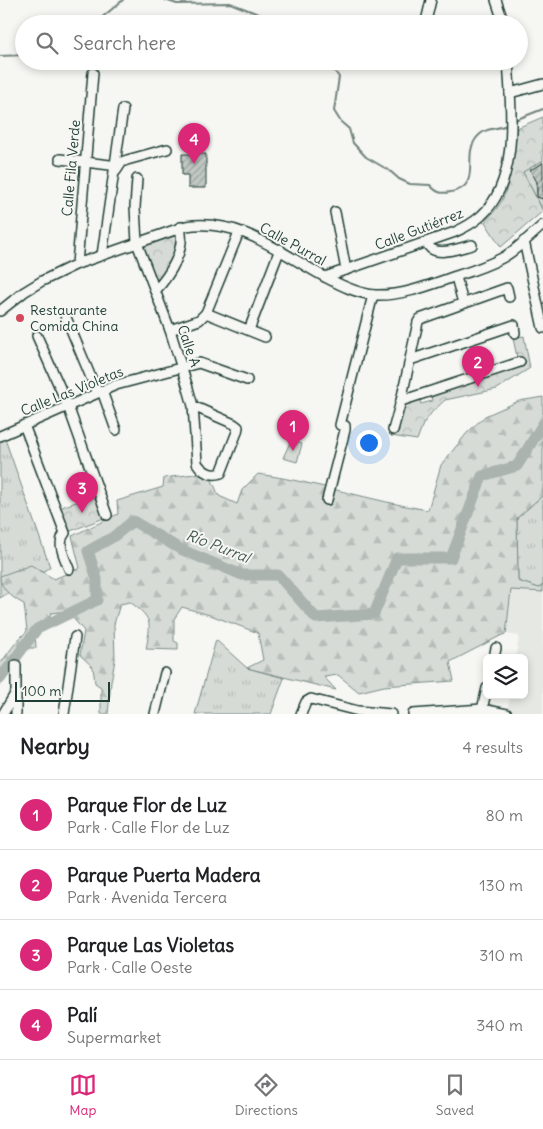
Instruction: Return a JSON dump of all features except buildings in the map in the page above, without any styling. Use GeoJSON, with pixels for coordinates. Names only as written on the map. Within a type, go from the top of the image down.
{"type":"FeatureCollection","features":[{"type":"Feature","properties":{"kind":"street"},"geometry":{"type":"LineString","coordinates":[[427,15],[431,0]]}},
{"type":"Feature","properties":{"kind":"street"},"geometry":{"type":"LineString","coordinates":[[496,0],[501,15]]}},
{"type":"Feature","properties":{"kind":"street","name":"Calle Gutiérrez"},"geometry":{"type":"LineString","coordinates":[[325,277],[427,243],[470,225],[482,216],[494,202],[506,168],[512,129],[509,70]]}},
{"type":"Feature","properties":{"kind":"street","name":"Calle Fila Verde"},"geometry":{"type":"LineString","coordinates":[[77,264],[93,73]]}},
{"type":"Feature","properties":{"kind":"street"},"geometry":{"type":"LineString","coordinates":[[510,93],[543,84]]}},
{"type":"Feature","properties":{"kind":"street"},"geometry":{"type":"LineString","coordinates":[[102,255],[112,169],[123,109]]}},
{"type":"Feature","properties":{"kind":"street"},"geometry":{"type":"LineString","coordinates":[[112,169],[127,160],[167,149]]}},
{"type":"Feature","properties":{"kind":"street"},"geometry":{"type":"LineString","coordinates":[[60,159],[86,162],[112,169]]}},
{"type":"Feature","properties":{"kind":"street","name":"Calle A"},"geometry":{"type":"LineString","coordinates":[[137,179],[135,207],[137,243],[170,330],[193,406],[197,463],[200,468],[211,474],[221,473],[238,432],[238,427],[193,406]]}},
{"type":"Feature","properties":{"kind":"street"},"geometry":{"type":"LineString","coordinates":[[335,212],[346,270]]}},
{"type":"Feature","properties":{"kind":"street","name":"Calle Purral"},"geometry":{"type":"LineString","coordinates":[[0,312],[24,292],[77,264],[180,227],[198,224],[217,226],[256,237],[280,249],[325,277],[346,287],[373,295],[403,292],[472,271],[503,258],[543,225]]}},
{"type":"Feature","properties":{"kind":"street"},"geometry":{"type":"LineString","coordinates":[[155,291],[172,270],[182,242],[180,227]]}},
{"type":"Feature","properties":{"kind":"street"},"geometry":{"type":"LineString","coordinates":[[170,330],[198,320],[206,313],[239,232]]}},
{"type":"Feature","properties":{"kind":"street"},"geometry":{"type":"LineString","coordinates":[[524,241],[543,328]]}},
{"type":"Feature","properties":{"kind":"street"},"geometry":{"type":"LineString","coordinates":[[427,243],[432,250],[443,252],[472,244]]}},
{"type":"Feature","properties":{"kind":"street"},"geometry":{"type":"LineString","coordinates":[[249,330],[280,249]]}},
{"type":"Feature","properties":{"kind":"street"},"geometry":{"type":"LineString","coordinates":[[456,276],[463,303]]}},
{"type":"Feature","properties":{"kind":"street"},"geometry":{"type":"LineString","coordinates":[[393,430],[420,319],[507,288],[509,297]]}},
{"type":"Feature","properties":{"kind":"street"},"geometry":{"type":"LineString","coordinates":[[327,500],[346,430],[345,426],[340,425],[373,295]]}},
{"type":"Feature","properties":{"kind":"street"},"geometry":{"type":"LineString","coordinates":[[206,313],[266,337]]}},
{"type":"Feature","properties":{"kind":"street"},"geometry":{"type":"LineString","coordinates":[[65,315],[116,430]]}},
{"type":"Feature","properties":{"kind":"street"},"geometry":{"type":"LineString","coordinates":[[410,360],[514,325],[515,333]]}},
{"type":"Feature","properties":{"kind":"street"},"geometry":{"type":"LineString","coordinates":[[37,336],[68,406],[107,515]]}},
{"type":"Feature","properties":{"kind":"street"},"geometry":{"type":"LineString","coordinates":[[401,401],[520,362]]}},
{"type":"Feature","properties":{"kind":"street","name":"Calle Las Violetas"},"geometry":{"type":"LineString","coordinates":[[0,436],[100,391],[182,367],[200,363],[205,364],[247,380]]}},
{"type":"Feature","properties":{"kind":"street"},"geometry":{"type":"LineString","coordinates":[[24,425],[65,533],[61,539],[61,547],[69,569]]}},
{"type":"Feature","properties":{"kind":"street"},"geometry":{"type":"LineString","coordinates":[[64,714],[75,637]]}},
{"type":"Feature","properties":{"kind":"street"},"geometry":{"type":"LineString","coordinates":[[495,654],[496,648]]}},
{"type":"Feature","properties":{"kind":"street"},"geometry":{"type":"LineString","coordinates":[[16,665],[16,714]]}},
{"type":"Feature","properties":{"kind":"street"},"geometry":{"type":"LineString","coordinates":[[155,714],[165,673]]}},
{"type":"Feature","properties":{"kind":"street"},"geometry":{"type":"LineString","coordinates":[[3,714],[16,694]]}},
{"type":"Feature","properties":{"kind":"street"},"geometry":{"type":"LineString","coordinates":[[301,714],[308,700],[315,699],[358,711],[391,714]]}},
{"type":"Feature","properties":{"kind":"street"},"geometry":{"type":"LineString","coordinates":[[413,714],[481,711],[507,714]]}},
{"type":"Feature","properties":{"kind":"shaded area"},"geometry":{"type":"Polygon","coordinates":[[[511,590],[543,592],[543,714],[507,714],[509,699],[528,699],[528,654],[517,654],[519,636],[506,634],[511,590]]]}},
{"type":"Feature","properties":{"kind":"green space"},"geometry":{"type":"Polygon","coordinates":[[[543,117],[543,162],[523,172],[543,211],[501,247],[485,222],[498,207],[507,188],[517,128],[543,117]]]}},
{"type":"Feature","properties":{"kind":"green space"},"geometry":{"type":"Polygon","coordinates":[[[542,161],[543,178],[536,183],[537,197],[543,199],[543,210],[523,172],[542,161]]]}},
{"type":"Feature","properties":{"kind":"green space"},"geometry":{"type":"Polygon","coordinates":[[[178,235],[175,255],[169,268],[156,285],[142,247],[178,235]]]}},
{"type":"Feature","properties":{"kind":"green space"},"geometry":{"type":"Polygon","coordinates":[[[524,336],[530,368],[497,389],[445,400],[423,424],[417,440],[391,436],[399,431],[403,404],[419,398],[421,404],[432,401],[431,395],[515,367],[524,366],[524,359],[517,357],[513,338],[524,336]]]}},
{"type":"Feature","properties":{"kind":"green space"},"geometry":{"type":"Polygon","coordinates":[[[543,397],[543,495],[517,518],[518,581],[539,588],[543,585],[543,592],[511,590],[506,634],[450,662],[454,681],[384,686],[359,692],[338,675],[324,677],[336,690],[247,668],[263,660],[258,633],[213,616],[182,607],[174,619],[174,641],[178,643],[178,650],[146,649],[149,633],[148,622],[143,613],[130,602],[120,604],[114,624],[115,660],[108,714],[101,714],[101,687],[95,683],[93,667],[80,655],[84,631],[67,611],[51,613],[48,620],[35,633],[36,648],[18,648],[0,684],[0,664],[27,631],[24,604],[5,589],[0,576],[31,565],[54,579],[80,568],[72,536],[118,514],[117,501],[163,487],[164,478],[194,474],[211,478],[219,496],[237,504],[242,490],[258,474],[280,477],[428,510],[441,465],[467,433],[485,416],[519,401],[543,397]]]}},
{"type":"Feature","properties":{"kind":"green space"},"geometry":{"type":"Polygon","coordinates":[[[5,439],[50,567],[0,598],[0,441],[5,439]]]}},
{"type":"Feature","properties":{"kind":"green space"},"geometry":{"type":"Polygon","coordinates":[[[291,440],[302,444],[297,462],[283,458],[291,440]]]}},
{"type":"Feature","properties":{"kind":"green space"},"geometry":{"type":"Polygon","coordinates":[[[96,495],[104,518],[68,532],[59,508],[96,495]]]}},
{"type":"Feature","properties":{"kind":"green space"},"geometry":{"type":"Polygon","coordinates":[[[543,495],[543,585],[539,588],[518,581],[517,518],[543,495]]]}},
{"type":"Feature","properties":{"kind":"green space"},"geometry":{"type":"Polygon","coordinates":[[[216,640],[247,668],[284,678],[271,714],[195,714],[216,640]]]}},
{"type":"Feature","properties":{"kind":"waterway"},"geometry":{"type":"LineString","coordinates":[[105,15],[123,0]]}},
{"type":"Feature","properties":{"kind":"waterway"},"geometry":{"type":"LineString","coordinates":[[165,0],[177,4],[230,3],[261,15]]}},
{"type":"Feature","properties":{"kind":"waterway"},"geometry":{"type":"LineString","coordinates":[[0,56],[15,55]]}},
{"type":"Feature","properties":{"kind":"waterway"},"geometry":{"type":"LineString","coordinates":[[334,70],[339,77],[334,111],[341,122],[349,129],[353,143],[366,157],[410,184],[430,185],[442,193],[460,189],[469,178],[472,147],[475,140],[487,130],[509,124]]}},
{"type":"Feature","properties":{"kind":"waterway"},"geometry":{"type":"LineString","coordinates":[[515,120],[543,109]]}},
{"type":"Feature","properties":{"kind":"waterway","name":"Río Purral"},"geometry":{"type":"LineString","coordinates":[[0,679],[37,629],[97,600],[97,579],[88,551],[113,537],[133,521],[180,549],[242,575],[278,575],[316,618],[374,614],[397,558],[451,558],[482,476],[517,466],[543,424]]}},
{"type":"Feature","properties":{"kind":"place","name":"Palí"},"geometry":{"type":"Point","coordinates":[194,164]}},
{"type":"Feature","properties":{"kind":"place","name":"Restaurante Comida China"},"geometry":{"type":"Point","coordinates":[20,318]}},
{"type":"Feature","properties":{"kind":"place","name":"Parque Puerta Madera"},"geometry":{"type":"Point","coordinates":[478,387]}},
{"type":"Feature","properties":{"kind":"place","name":"Parque Flor de Luz"},"geometry":{"type":"Point","coordinates":[293,451]}},
{"type":"Feature","properties":{"kind":"place","name":"Parque Las Violetas"},"geometry":{"type":"Point","coordinates":[82,513]}}]}
